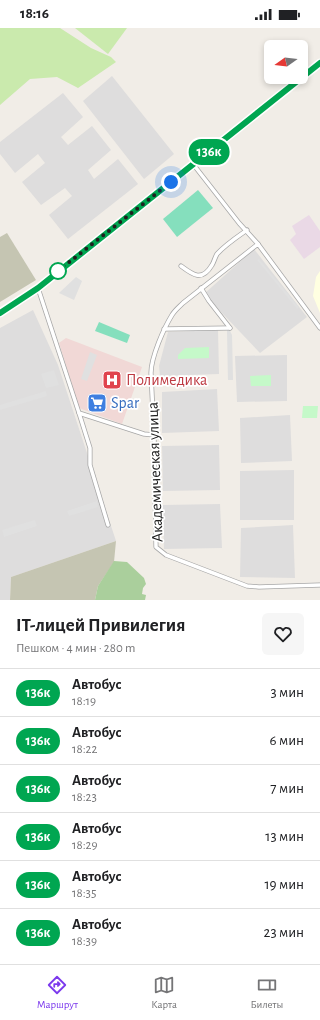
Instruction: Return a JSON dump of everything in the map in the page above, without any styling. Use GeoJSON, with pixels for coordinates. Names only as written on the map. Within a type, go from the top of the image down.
{"type":"FeatureCollection","features":[{"type":"Feature","properties":{"kind":"street"},"geometry":{"type":"LineString","coordinates":[[0,313],[38,288],[320,63]]}},
{"type":"Feature","properties":{"kind":"street"},"geometry":{"type":"LineString","coordinates":[[193,164],[258,244],[320,328]]}},
{"type":"Feature","properties":{"kind":"street"},"geometry":{"type":"LineString","coordinates":[[181,266],[193,275],[200,275],[204,273],[208,270],[217,254],[247,230]]}},
{"type":"Feature","properties":{"kind":"street","name":"Академическая улица"},"geometry":{"type":"LineString","coordinates":[[258,244],[183,303],[174,313],[164,329],[155,351],[151,368],[156,547],[166,555],[247,586],[320,585]]}},
{"type":"Feature","properties":{"kind":"street"},"geometry":{"type":"LineString","coordinates":[[38,288],[90,448],[90,465],[108,525]]}},
{"type":"Feature","properties":{"kind":"street"},"geometry":{"type":"LineString","coordinates":[[164,329],[230,328],[201,288]]}},
{"type":"Feature","properties":{"kind":"street"},"geometry":{"type":"LineString","coordinates":[[79,413],[144,434],[154,435]]}},
{"type":"Feature","properties":{"kind":"shaded area"},"geometry":{"type":"Polygon","coordinates":[[[112,76],[174,154],[144,179],[83,101],[112,76]]]}},
{"type":"Feature","properties":{"kind":"shaded area"},"geometry":{"type":"Polygon","coordinates":[[[63,93],[83,117],[61,137],[68,145],[92,126],[111,150],[88,170],[94,179],[118,159],[138,184],[68,239],[49,215],[72,196],[65,188],[41,205],[22,182],[45,163],[38,154],[15,173],[0,154],[0,142],[63,93]]]}},
{"type":"Feature","properties":{"kind":"shaded area"},"geometry":{"type":"Polygon","coordinates":[[[309,215],[320,231],[320,247],[304,259],[290,240],[296,234],[292,226],[309,215]]]}},
{"type":"Feature","properties":{"kind":"shaded area"},"geometry":{"type":"Polygon","coordinates":[[[7,233],[36,280],[0,302],[0,237],[7,233]]]}},
{"type":"Feature","properties":{"kind":"shaded area"},"geometry":{"type":"Polygon","coordinates":[[[254,249],[307,317],[260,353],[204,294],[254,249]]]}},
{"type":"Feature","properties":{"kind":"shaded area"},"geometry":{"type":"Polygon","coordinates":[[[259,259],[299,307],[297,309],[257,260],[259,259]]]}},
{"type":"Feature","properties":{"kind":"shaded area"},"geometry":{"type":"Polygon","coordinates":[[[320,271],[320,313],[313,296],[316,277],[320,271]]]}},
{"type":"Feature","properties":{"kind":"shaded area"},"geometry":{"type":"Polygon","coordinates":[[[76,277],[82,281],[74,300],[59,293],[76,277]]]}},
{"type":"Feature","properties":{"kind":"shaded area"},"geometry":{"type":"Polygon","coordinates":[[[33,310],[58,365],[116,541],[11,577],[10,600],[0,600],[0,328],[33,310]]]}},
{"type":"Feature","properties":{"kind":"shaded area"},"geometry":{"type":"Polygon","coordinates":[[[229,329],[232,335],[233,380],[228,380],[227,330],[229,329]]]}},
{"type":"Feature","properties":{"kind":"shaded area"},"geometry":{"type":"Polygon","coordinates":[[[218,330],[219,374],[160,376],[159,366],[168,332],[218,330]]]}},
{"type":"Feature","properties":{"kind":"shaded area"},"geometry":{"type":"Polygon","coordinates":[[[66,338],[142,367],[122,424],[79,408],[59,343],[66,338]]]}},
{"type":"Feature","properties":{"kind":"shaded area"},"geometry":{"type":"Polygon","coordinates":[[[90,352],[97,355],[87,381],[81,379],[90,352]]]}},
{"type":"Feature","properties":{"kind":"shaded area"},"geometry":{"type":"Polygon","coordinates":[[[287,355],[287,401],[237,402],[235,356],[287,355]]]}},
{"type":"Feature","properties":{"kind":"shaded area"},"geometry":{"type":"Polygon","coordinates":[[[54,370],[59,385],[46,388],[41,374],[54,370]]]}},
{"type":"Feature","properties":{"kind":"shaded area"},"geometry":{"type":"Polygon","coordinates":[[[217,389],[219,431],[162,433],[162,392],[217,389]]]}},
{"type":"Feature","properties":{"kind":"shaded area"},"geometry":{"type":"Polygon","coordinates":[[[46,391],[47,396],[0,410],[0,405],[46,391]]]}},
{"type":"Feature","properties":{"kind":"shaded area"},"geometry":{"type":"Polygon","coordinates":[[[290,415],[292,461],[241,463],[240,418],[290,415]]]}},
{"type":"Feature","properties":{"kind":"shaded area"},"geometry":{"type":"Polygon","coordinates":[[[219,445],[220,490],[163,491],[162,446],[219,445]]]}},
{"type":"Feature","properties":{"kind":"shaded area"},"geometry":{"type":"Polygon","coordinates":[[[294,470],[294,520],[240,520],[240,471],[294,470]]]}},
{"type":"Feature","properties":{"kind":"shaded area"},"geometry":{"type":"Polygon","coordinates":[[[97,501],[98,507],[69,516],[67,511],[97,501]]]}},
{"type":"Feature","properties":{"kind":"shaded area"},"geometry":{"type":"Polygon","coordinates":[[[220,504],[222,548],[164,549],[163,505],[220,504]]]}},
{"type":"Feature","properties":{"kind":"shaded area"},"geometry":{"type":"Polygon","coordinates":[[[35,520],[37,526],[4,537],[2,530],[35,520]]]}},
{"type":"Feature","properties":{"kind":"shaded area"},"geometry":{"type":"Polygon","coordinates":[[[293,525],[295,578],[240,577],[241,528],[293,525]]]}},
{"type":"Feature","properties":{"kind":"shaded area"},"geometry":{"type":"Polygon","coordinates":[[[116,541],[114,562],[98,586],[95,600],[10,600],[11,577],[116,541]]]}},
{"type":"Feature","properties":{"kind":"green space"},"geometry":{"type":"Polygon","coordinates":[[[0,28],[60,28],[91,48],[111,57],[116,62],[78,88],[57,77],[30,79],[0,105],[0,28]]]}},
{"type":"Feature","properties":{"kind":"green space"},"geometry":{"type":"Polygon","coordinates":[[[75,28],[127,28],[108,54],[75,28]]]}},
{"type":"Feature","properties":{"kind":"green space"},"geometry":{"type":"Polygon","coordinates":[[[198,190],[213,208],[177,237],[163,219],[198,190]]]}},
{"type":"Feature","properties":{"kind":"green space"},"geometry":{"type":"Polygon","coordinates":[[[99,322],[130,335],[127,343],[95,331],[99,322]]]}},
{"type":"Feature","properties":{"kind":"green space"},"geometry":{"type":"Polygon","coordinates":[[[209,347],[209,358],[178,359],[178,355],[185,348],[209,347]]]}},
{"type":"Feature","properties":{"kind":"green space"},"geometry":{"type":"Polygon","coordinates":[[[271,375],[271,386],[251,386],[250,376],[271,375]]]}},
{"type":"Feature","properties":{"kind":"green space"},"geometry":{"type":"Polygon","coordinates":[[[303,406],[318,406],[317,418],[302,418],[303,406]]]}},
{"type":"Feature","properties":{"kind":"green space"},"geometry":{"type":"Polygon","coordinates":[[[114,561],[127,562],[144,578],[146,584],[143,588],[142,594],[146,595],[145,600],[95,600],[98,586],[114,561]]]}},
{"type":"Feature","properties":{"kind":"bus line","name":"136к"},"geometry":{"type":"LineString","coordinates":[[0,313],[38,288],[320,63]]}},
{"type":"Feature","properties":{"kind":"place","name":"Полимедика"},"geometry":{"type":"Point","coordinates":[112,380]}},
{"type":"Feature","properties":{"kind":"place","name":"Spar"},"geometry":{"type":"Point","coordinates":[97,403]}},
{"type":"Feature","properties":{"kind":"route"},"geometry":{"type":"LineString","coordinates":[[58,271],[171,182]]}}]}
